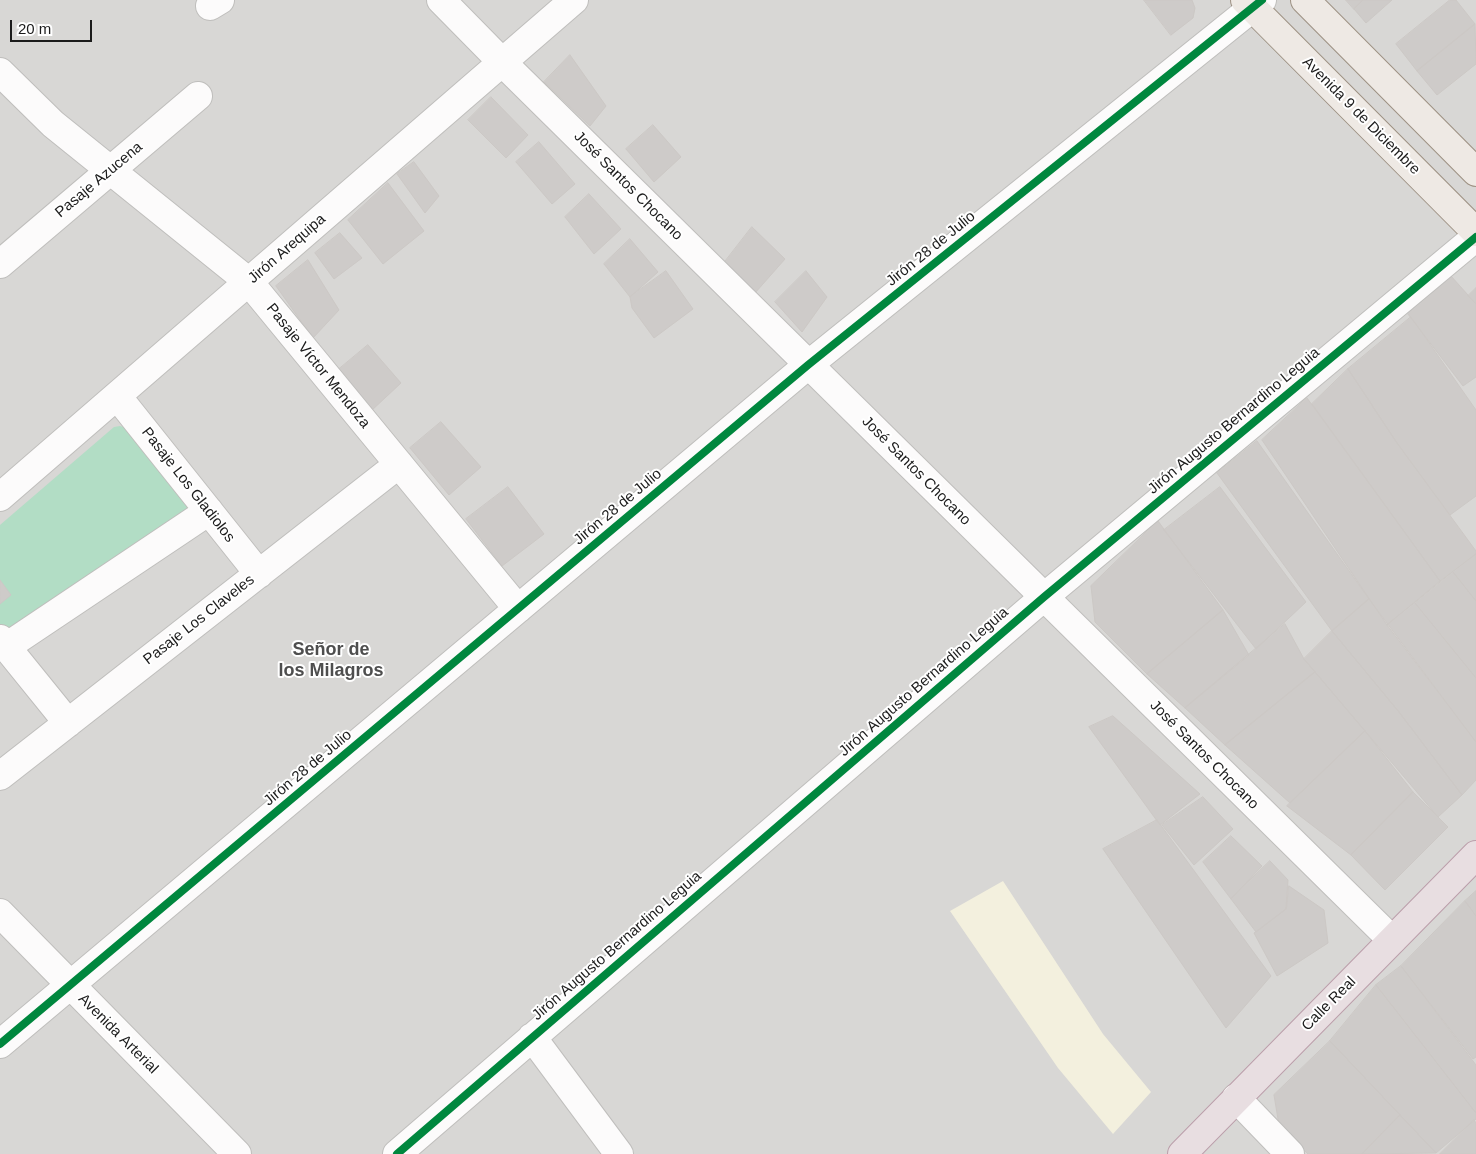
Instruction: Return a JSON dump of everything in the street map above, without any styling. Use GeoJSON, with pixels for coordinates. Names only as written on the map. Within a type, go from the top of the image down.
{"type":"FeatureCollection","features":[{"type":"Feature","properties":{"kind":"highway","name":"Calle Real"},"geometry":{"type":"LineString","coordinates":[[1182,1154],[1476,855]]}},
{"type":"Feature","properties":{"kind":"main road"},"geometry":{"type":"LineString","coordinates":[[1305,0],[1476,172]]}},
{"type":"Feature","properties":{"kind":"main road","name":"Avenida 9 de Diciembre"},"geometry":{"type":"LineString","coordinates":[[1253,3],[1476,232]]}},
{"type":"Feature","properties":{"kind":"street","name":"José Santos Chocano"},"geometry":{"type":"LineString","coordinates":[[441,0],[808,365],[1392,940]]}},
{"type":"Feature","properties":{"kind":"street","name":"Jirón Arequipa"},"geometry":{"type":"LineString","coordinates":[[0,497],[574,0]]}},
{"type":"Feature","properties":{"kind":"street","name":"Jirón 28 de Julio"},"geometry":{"type":"LineString","coordinates":[[0,1044],[808,365],[1253,3]]}},
{"type":"Feature","properties":{"kind":"street","name":"Pasaje Víctor Mendoza"},"geometry":{"type":"LineString","coordinates":[[0,72],[52,124],[249,282],[518,609]]}},
{"type":"Feature","properties":{"kind":"street","name":"Pasaje Azucena"},"geometry":{"type":"LineString","coordinates":[[0,264],[198,96]]}},
{"type":"Feature","properties":{"kind":"street","name":"Jirón Augusto Bernardino Leguia"},"geometry":{"type":"LineString","coordinates":[[397,1154],[1044,597],[1476,237]]}},
{"type":"Feature","properties":{"kind":"street","name":"Pasaje Los Gladiolos"},"geometry":{"type":"LineString","coordinates":[[117,396],[258,574]]}},
{"type":"Feature","properties":{"kind":"street","name":"Pasaje Los Claveles"},"geometry":{"type":"LineString","coordinates":[[0,776],[399,464]]}},
{"type":"Feature","properties":{"kind":"street"},"geometry":{"type":"LineString","coordinates":[[68,723],[3,643],[209,511]]}},
{"type":"Feature","properties":{"kind":"street","name":"Avenida Arterial"},"geometry":{"type":"LineString","coordinates":[[0,913],[237,1154]]}},
{"type":"Feature","properties":{"kind":"street"},"geometry":{"type":"LineString","coordinates":[[532,1038],[619,1154]]}},
{"type":"Feature","properties":{"kind":"street"},"geometry":{"type":"LineString","coordinates":[[1236,1098],[1290,1154]]}},
{"type":"Feature","properties":{"kind":"shaded area"},"geometry":{"type":"Polygon","coordinates":[[[0,0],[1476,0],[1476,1154],[0,1154],[0,0]]]}},
{"type":"Feature","properties":{"kind":"shaded area"},"geometry":{"type":"Polygon","coordinates":[[[1003,881],[1103,1034],[1151,1092],[1113,1134],[1058,1068],[950,911],[1003,881]]]}},
{"type":"Feature","properties":{"kind":"green space"},"geometry":{"type":"Polygon","coordinates":[[[114,427],[126,428],[195,509],[11,637],[0,628],[0,525],[114,427]]]}},
{"type":"Feature","properties":{"kind":"building"},"geometry":{"type":"Polygon","coordinates":[[[1144,0],[1192,0],[1195,8],[1193,18],[1171,35],[1144,0]]]}},
{"type":"Feature","properties":{"kind":"building"},"geometry":{"type":"Polygon","coordinates":[[[1346,0],[1363,0],[1354,9],[1346,0]]]}},
{"type":"Feature","properties":{"kind":"building"},"geometry":{"type":"Polygon","coordinates":[[[1363,0],[1392,0],[1366,23],[1354,9],[1363,0]]]}},
{"type":"Feature","properties":{"kind":"building"},"geometry":{"type":"Polygon","coordinates":[[[1450,0],[1456,0],[1475,24],[1417,71],[1396,44],[1450,0]]]}},
{"type":"Feature","properties":{"kind":"building"},"geometry":{"type":"Polygon","coordinates":[[[1475,24],[1476,64],[1437,95],[1417,71],[1475,24]]]}},
{"type":"Feature","properties":{"kind":"building"},"geometry":{"type":"Polygon","coordinates":[[[570,55],[606,106],[590,126],[544,82],[570,55]]]}},
{"type":"Feature","properties":{"kind":"building"},"geometry":{"type":"Polygon","coordinates":[[[491,97],[528,135],[506,158],[468,120],[491,97]]]}},
{"type":"Feature","properties":{"kind":"building"},"geometry":{"type":"Polygon","coordinates":[[[653,125],[681,157],[654,182],[626,149],[653,125]]]}},
{"type":"Feature","properties":{"kind":"building"},"geometry":{"type":"Polygon","coordinates":[[[539,142],[575,184],[552,204],[516,162],[539,142]]]}},
{"type":"Feature","properties":{"kind":"building"},"geometry":{"type":"Polygon","coordinates":[[[414,162],[439,196],[425,213],[397,174],[414,162]]]}},
{"type":"Feature","properties":{"kind":"building"},"geometry":{"type":"Polygon","coordinates":[[[388,183],[424,231],[383,264],[348,220],[388,183]]]}},
{"type":"Feature","properties":{"kind":"building"},"geometry":{"type":"Polygon","coordinates":[[[589,194],[621,229],[594,254],[565,217],[589,194]]]}},
{"type":"Feature","properties":{"kind":"building"},"geometry":{"type":"Polygon","coordinates":[[[752,227],[785,259],[755,293],[724,263],[752,227]]]}},
{"type":"Feature","properties":{"kind":"building"},"geometry":{"type":"Polygon","coordinates":[[[340,233],[362,258],[334,279],[315,253],[340,233]]]}},
{"type":"Feature","properties":{"kind":"building"},"geometry":{"type":"Polygon","coordinates":[[[630,239],[658,272],[630,297],[604,264],[630,239]]]}},
{"type":"Feature","properties":{"kind":"building"},"geometry":{"type":"Polygon","coordinates":[[[308,260],[339,310],[313,338],[276,286],[308,260]]]}},
{"type":"Feature","properties":{"kind":"building"},"geometry":{"type":"Polygon","coordinates":[[[666,271],[693,309],[654,338],[632,308],[630,297],[666,271]]]}},
{"type":"Feature","properties":{"kind":"building"},"geometry":{"type":"Polygon","coordinates":[[[806,271],[827,297],[802,332],[775,302],[806,271]]]}},
{"type":"Feature","properties":{"kind":"building"},"geometry":{"type":"Polygon","coordinates":[[[1451,276],[1476,304],[1476,377],[1463,386],[1408,314],[1451,276]]]}},
{"type":"Feature","properties":{"kind":"building"},"geometry":{"type":"Polygon","coordinates":[[[1476,288],[1476,304],[1468,296],[1476,288]]]}},
{"type":"Feature","properties":{"kind":"building"},"geometry":{"type":"Polygon","coordinates":[[[1411,317],[1476,410],[1476,496],[1450,515],[1397,443],[1348,369],[1411,317]]]}},
{"type":"Feature","properties":{"kind":"building"},"geometry":{"type":"Polygon","coordinates":[[[368,345],[401,383],[371,411],[338,370],[368,345]]]}},
{"type":"Feature","properties":{"kind":"building"},"geometry":{"type":"Polygon","coordinates":[[[1348,369],[1397,443],[1476,551],[1476,554],[1440,581],[1312,404],[1348,369]]]}},
{"type":"Feature","properties":{"kind":"building"},"geometry":{"type":"Polygon","coordinates":[[[1307,398],[1440,581],[1387,625],[1262,440],[1307,398]]]}},
{"type":"Feature","properties":{"kind":"building"},"geometry":{"type":"Polygon","coordinates":[[[441,422],[481,467],[449,495],[410,448],[441,422]]]}},
{"type":"Feature","properties":{"kind":"building"},"geometry":{"type":"Polygon","coordinates":[[[1257,441],[1369,599],[1332,631],[1217,473],[1257,441]]]}},
{"type":"Feature","properties":{"kind":"building"},"geometry":{"type":"Polygon","coordinates":[[[508,487],[544,534],[502,566],[466,519],[508,487]]]}},
{"type":"Feature","properties":{"kind":"building"},"geometry":{"type":"Polygon","coordinates":[[[1220,487],[1306,602],[1256,649],[1164,530],[1220,487]]]}},
{"type":"Feature","properties":{"kind":"building"},"geometry":{"type":"Polygon","coordinates":[[[1158,521],[1223,610],[1147,674],[1095,622],[1091,586],[1158,521]]]}},
{"type":"Feature","properties":{"kind":"building"},"geometry":{"type":"Polygon","coordinates":[[[1476,554],[1476,601],[1453,572],[1476,554]]]}},
{"type":"Feature","properties":{"kind":"building"},"geometry":{"type":"Polygon","coordinates":[[[1453,572],[1476,601],[1476,678],[1415,603],[1453,572]]]}},
{"type":"Feature","properties":{"kind":"building"},"geometry":{"type":"Polygon","coordinates":[[[0,580],[11,595],[0,604],[0,580]]]}},
{"type":"Feature","properties":{"kind":"building"},"geometry":{"type":"Polygon","coordinates":[[[1369,599],[1476,742],[1476,780],[1462,795],[1399,712],[1332,631],[1369,599]]]}},
{"type":"Feature","properties":{"kind":"building"},"geometry":{"type":"Polygon","coordinates":[[[1415,603],[1476,678],[1476,742],[1387,625],[1415,603]]]}},
{"type":"Feature","properties":{"kind":"building"},"geometry":{"type":"Polygon","coordinates":[[[1223,610],[1249,655],[1185,708],[1147,674],[1223,610]]]}},
{"type":"Feature","properties":{"kind":"building"},"geometry":{"type":"Polygon","coordinates":[[[1285,624],[1304,659],[1315,672],[1225,745],[1185,708],[1285,624]]]}},
{"type":"Feature","properties":{"kind":"building"},"geometry":{"type":"Polygon","coordinates":[[[1332,631],[1399,712],[1462,795],[1438,817],[1304,659],[1332,631]]]}},
{"type":"Feature","properties":{"kind":"building"},"geometry":{"type":"Polygon","coordinates":[[[1315,672],[1365,731],[1290,803],[1225,745],[1315,672]]]}},
{"type":"Feature","properties":{"kind":"building"},"geometry":{"type":"Polygon","coordinates":[[[1113,716],[1200,794],[1160,825],[1089,727],[1113,716]]]}},
{"type":"Feature","properties":{"kind":"building"},"geometry":{"type":"Polygon","coordinates":[[[1365,731],[1413,792],[1351,855],[1287,806],[1365,731]]]}},
{"type":"Feature","properties":{"kind":"building"},"geometry":{"type":"Polygon","coordinates":[[[1413,792],[1448,827],[1385,890],[1351,855],[1413,792]]]}},
{"type":"Feature","properties":{"kind":"building"},"geometry":{"type":"Polygon","coordinates":[[[1203,797],[1233,829],[1194,865],[1162,825],[1203,797]]]}},
{"type":"Feature","properties":{"kind":"building"},"geometry":{"type":"Polygon","coordinates":[[[1157,820],[1271,976],[1226,1028],[1103,849],[1157,820]]]}},
{"type":"Feature","properties":{"kind":"building"},"geometry":{"type":"Polygon","coordinates":[[[1231,836],[1262,866],[1231,899],[1203,862],[1231,836]]]}},
{"type":"Feature","properties":{"kind":"building"},"geometry":{"type":"Polygon","coordinates":[[[1270,861],[1288,880],[1286,909],[1256,932],[1231,899],[1270,861]]]}},
{"type":"Feature","properties":{"kind":"building"},"geometry":{"type":"Polygon","coordinates":[[[1289,886],[1324,910],[1328,943],[1277,976],[1254,933],[1286,909],[1289,886]]]}},
{"type":"Feature","properties":{"kind":"building"},"geometry":{"type":"Polygon","coordinates":[[[1476,891],[1476,916],[1465,901],[1476,891]]]}},
{"type":"Feature","properties":{"kind":"building"},"geometry":{"type":"Polygon","coordinates":[[[1465,901],[1476,916],[1476,1057],[1473,1059],[1401,966],[1465,901]]]}},
{"type":"Feature","properties":{"kind":"building"},"geometry":{"type":"Polygon","coordinates":[[[1401,966],[1476,1065],[1476,1113],[1376,985],[1401,966]]]}},
{"type":"Feature","properties":{"kind":"building"},"geometry":{"type":"Polygon","coordinates":[[[1376,985],[1476,1113],[1476,1119],[1436,1153],[1330,1041],[1376,985]]]}},
{"type":"Feature","properties":{"kind":"building"},"geometry":{"type":"Polygon","coordinates":[[[1330,1041],[1400,1115],[1362,1154],[1308,1154],[1279,1125],[1274,1095],[1330,1041]]]}},
{"type":"Feature","properties":{"kind":"building"},"geometry":{"type":"Polygon","coordinates":[[[1400,1115],[1436,1153],[1362,1154],[1400,1115]]]}},
{"type":"Feature","properties":{"kind":"building"},"geometry":{"type":"Polygon","coordinates":[[[1474,1120],[1476,1123],[1476,1154],[1440,1154],[1474,1120]]]}},
{"type":"Feature","properties":{"kind":"cycle path"},"geometry":{"type":"LineString","coordinates":[[0,1044],[808,365],[1262,0]]}},
{"type":"Feature","properties":{"kind":"cycle path"},"geometry":{"type":"LineString","coordinates":[[397,1154],[1044,597],[1476,237]]}},
{"type":"Feature","properties":{"kind":"district","name":"Señor de los Milagros"},"geometry":{"type":"Point","coordinates":[331,660]}}]}
